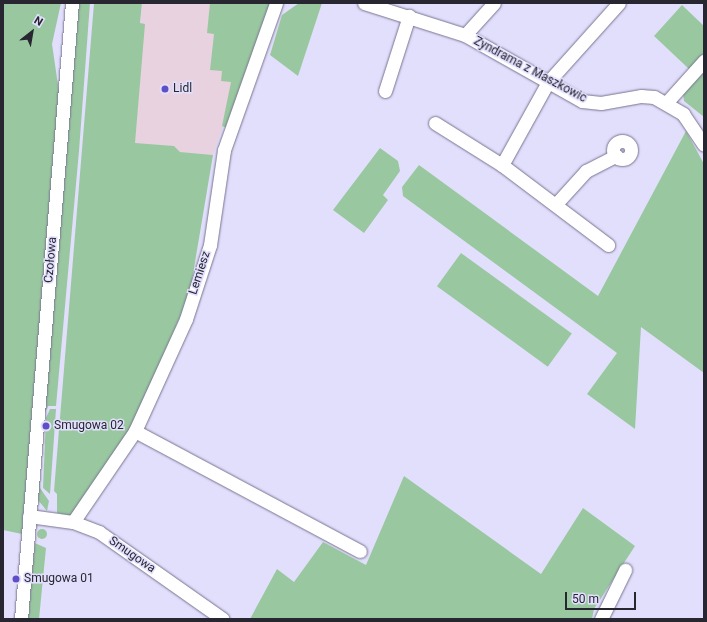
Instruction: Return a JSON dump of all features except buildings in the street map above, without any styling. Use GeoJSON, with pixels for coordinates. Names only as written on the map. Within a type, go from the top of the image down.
{"type":"FeatureCollection","features":[{"type":"Feature","properties":{"kind":"street","name":"Czołowa"},"geometry":{"type":"LineString","coordinates":[[21,619],[72,3]]}},
{"type":"Feature","properties":{"kind":"street","name":"Lemiesz"},"geometry":{"type":"LineString","coordinates":[[73,522],[135,432],[186,319],[210,245],[224,150],[276,3]]}},
{"type":"Feature","properties":{"kind":"street","name":"Zyndrama z Maszkowic"},"geometry":{"type":"LineString","coordinates":[[364,3],[466,35],[548,82],[590,103],[641,96],[666,103],[683,114],[704,145]]}},
{"type":"Feature","properties":{"kind":"street"},"geometry":{"type":"LineString","coordinates":[[466,35],[494,3]]}},
{"type":"Feature","properties":{"kind":"street"},"geometry":{"type":"LineString","coordinates":[[502,165],[548,82],[619,3]]}},
{"type":"Feature","properties":{"kind":"street"},"geometry":{"type":"LineString","coordinates":[[385,91],[409,16]]}},
{"type":"Feature","properties":{"kind":"street"},"geometry":{"type":"LineString","coordinates":[[666,103],[704,61]]}},
{"type":"Feature","properties":{"kind":"street"},"geometry":{"type":"LineString","coordinates":[[435,123],[502,165],[556,204],[608,245]]}},
{"type":"Feature","properties":{"kind":"street"},"geometry":{"type":"LineString","coordinates":[[556,204],[586,171],[616,156]]}},
{"type":"Feature","properties":{"kind":"street"},"geometry":{"type":"LineString","coordinates":[[135,432],[360,551]]}},
{"type":"Feature","properties":{"kind":"street","name":"Smugowa"},"geometry":{"type":"LineString","coordinates":[[29,516],[73,522],[99,532],[224,619]]}},
{"type":"Feature","properties":{"kind":"street"},"geometry":{"type":"LineString","coordinates":[[601,619],[625,570]]}},
{"type":"Feature","properties":{"kind":"shaded area"},"geometry":{"type":"Polygon","coordinates":[[[142,3],[266,3],[213,155],[131,148],[142,3]]]}},
{"type":"Feature","properties":{"kind":"green space"},"geometry":{"type":"Polygon","coordinates":[[[3,3],[61,3],[52,44],[59,92],[22,534],[3,530],[3,3]]]}},
{"type":"Feature","properties":{"kind":"green space"},"geometry":{"type":"Polygon","coordinates":[[[78,3],[90,3],[79,151],[56,406],[48,406],[43,417],[78,3]]]}},
{"type":"Feature","properties":{"kind":"green space"},"geometry":{"type":"Polygon","coordinates":[[[94,3],[142,3],[140,23],[145,24],[135,143],[174,146],[180,152],[213,155],[191,286],[180,317],[130,431],[73,516],[57,513],[57,494],[54,491],[94,3]]]}},
{"type":"Feature","properties":{"kind":"green space"},"geometry":{"type":"Polygon","coordinates":[[[210,3],[271,3],[227,128],[222,126],[231,82],[221,81],[222,71],[210,70],[214,34],[207,33],[210,3]]]}},
{"type":"Feature","properties":{"kind":"green space"},"geometry":{"type":"Polygon","coordinates":[[[299,3],[322,3],[298,76],[270,55],[282,15],[299,3]]]}},
{"type":"Feature","properties":{"kind":"green space"},"geometry":{"type":"Polygon","coordinates":[[[682,5],[704,26],[704,53],[689,69],[654,36],[682,5]]]}},
{"type":"Feature","properties":{"kind":"green space"},"geometry":{"type":"Polygon","coordinates":[[[704,70],[704,117],[684,101],[683,93],[704,70]]]}},
{"type":"Feature","properties":{"kind":"green space"},"geometry":{"type":"Polygon","coordinates":[[[686,131],[704,164],[704,373],[641,327],[635,429],[587,394],[617,353],[403,196],[402,187],[419,165],[598,296],[686,131]]]}},
{"type":"Feature","properties":{"kind":"green space"},"geometry":{"type":"Polygon","coordinates":[[[380,148],[398,161],[400,171],[383,195],[388,200],[364,233],[333,210],[380,148]]]}},
{"type":"Feature","properties":{"kind":"green space"},"geometry":{"type":"Polygon","coordinates":[[[461,253],[572,334],[548,367],[437,286],[461,253]]]}},
{"type":"Feature","properties":{"kind":"green space"},"geometry":{"type":"Polygon","coordinates":[[[50,409],[56,409],[50,494],[43,488],[46,418],[50,409]]]}},
{"type":"Feature","properties":{"kind":"green space"},"geometry":{"type":"Polygon","coordinates":[[[40,449],[40,488],[49,501],[47,511],[38,500],[40,449]]]}},
{"type":"Feature","properties":{"kind":"green space"},"geometry":{"type":"Polygon","coordinates":[[[404,476],[541,574],[583,508],[635,546],[594,609],[592,619],[250,619],[277,569],[294,582],[323,542],[366,565],[404,476]]]}},
{"type":"Feature","properties":{"kind":"green space"},"geometry":{"type":"Polygon","coordinates":[[[40,529],[44,529],[46,530],[46,538],[40,539],[37,536],[37,532],[40,529]]]}},
{"type":"Feature","properties":{"kind":"green space"},"geometry":{"type":"Polygon","coordinates":[[[35,543],[46,548],[39,619],[26,619],[35,543]]]}},
{"type":"Feature","properties":{"kind":"place","name":"Lidl"},"geometry":{"type":"Point","coordinates":[165,89]}},
{"type":"Feature","properties":{"kind":"place","name":"Smugowa 02"},"geometry":{"type":"Point","coordinates":[46,426]}},
{"type":"Feature","properties":{"kind":"place","name":"Smugowa 01"},"geometry":{"type":"Point","coordinates":[16,579]}}]}
